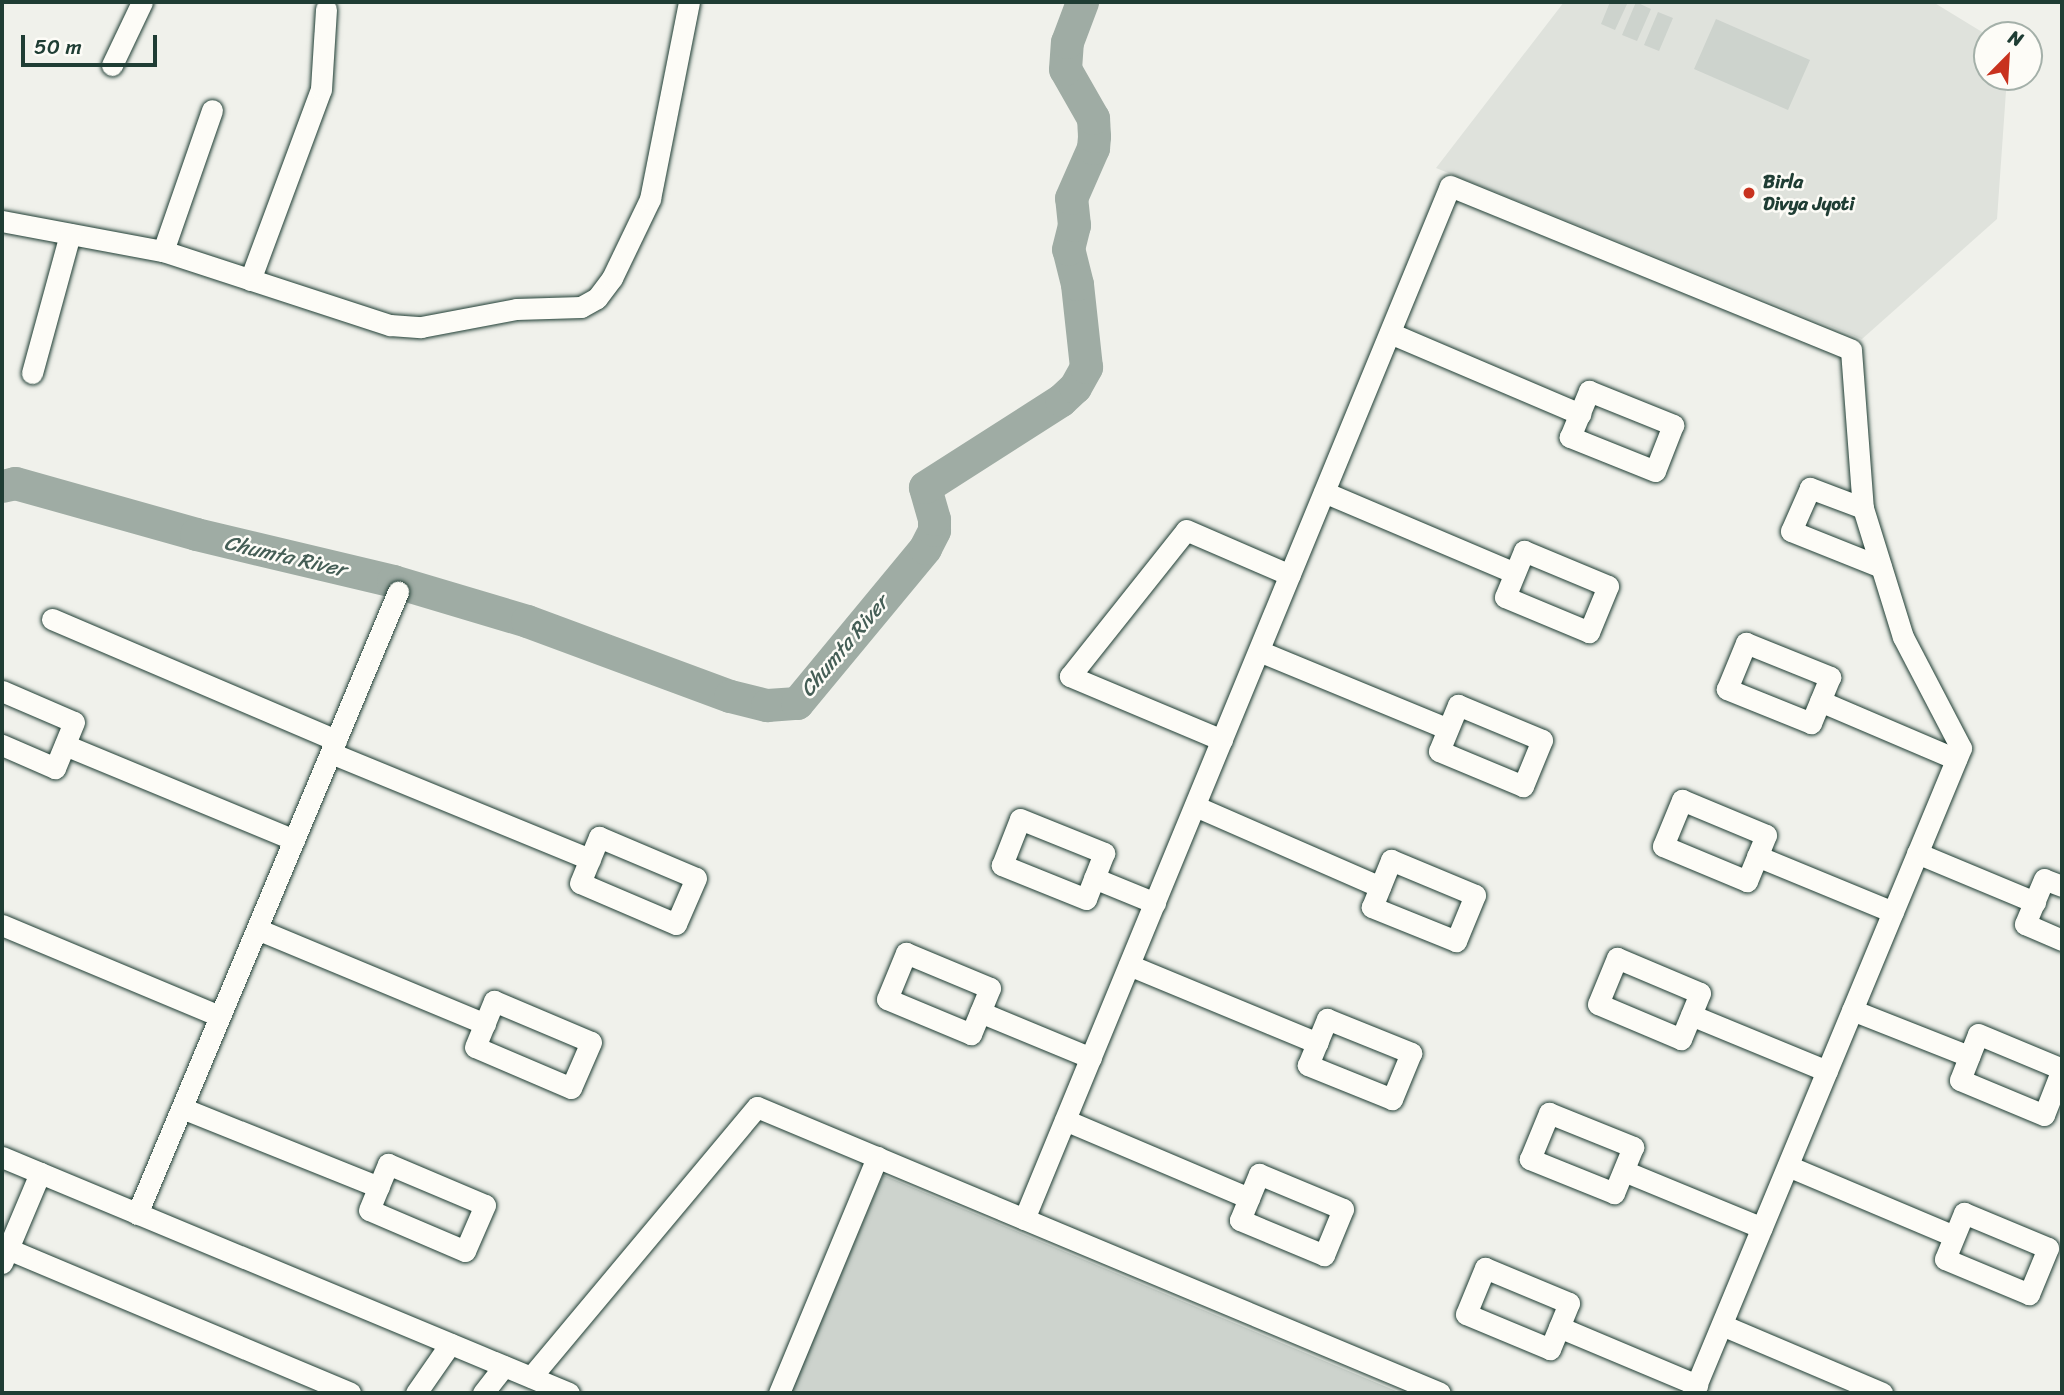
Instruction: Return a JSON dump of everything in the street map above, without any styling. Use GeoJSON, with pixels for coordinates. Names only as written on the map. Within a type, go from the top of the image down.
{"type":"FeatureCollection","features":[{"type":"Feature","properties":{"kind":"street"},"geometry":{"type":"LineString","coordinates":[[112,65],[142,2]]}},
{"type":"Feature","properties":{"kind":"street"},"geometry":{"type":"LineString","coordinates":[[2,221],[163,251],[370,319],[406,327],[460,322],[516,309],[570,309],[589,303],[612,278],[650,199],[689,2]]}},
{"type":"Feature","properties":{"kind":"street"},"geometry":{"type":"LineString","coordinates":[[250,280],[321,89],[327,9]]}},
{"type":"Feature","properties":{"kind":"street"},"geometry":{"type":"LineString","coordinates":[[163,251],[212,110]]}},
{"type":"Feature","properties":{"kind":"street"},"geometry":{"type":"LineString","coordinates":[[1024,1219],[1450,186],[1851,350],[1863,508],[1903,637],[1961,748],[1695,1389],[1559,1327]]}},
{"type":"Feature","properties":{"kind":"street"},"geometry":{"type":"LineString","coordinates":[[32,373],[70,234]]}},
{"type":"Feature","properties":{"kind":"street"},"geometry":{"type":"LineString","coordinates":[[1390,333],[1580,414]]}},
{"type":"Feature","properties":{"kind":"street"},"geometry":{"type":"LineString","coordinates":[[1589,391],[1673,425],[1655,471],[1570,436],[1580,414],[1589,391]]}},
{"type":"Feature","properties":{"kind":"street"},"geometry":{"type":"LineString","coordinates":[[1863,508],[1810,488],[1791,531],[1881,567]]}},
{"type":"Feature","properties":{"kind":"street"},"geometry":{"type":"LineString","coordinates":[[1324,492],[1515,573]]}},
{"type":"Feature","properties":{"kind":"street"},"geometry":{"type":"LineString","coordinates":[[1222,740],[1070,676],[1186,530],[1290,575]]}},
{"type":"Feature","properties":{"kind":"street"},"geometry":{"type":"LineString","coordinates":[[1524,551],[1608,586],[1589,632],[1505,597],[1515,573],[1524,551]]}},
{"type":"Feature","properties":{"kind":"street"},"geometry":{"type":"LineString","coordinates":[[137,1214],[398,592]]}},
{"type":"Feature","properties":{"kind":"street"},"geometry":{"type":"LineString","coordinates":[[52,619],[333,747],[590,859]]}},
{"type":"Feature","properties":{"kind":"street"},"geometry":{"type":"LineString","coordinates":[[1746,643],[1830,677],[1820,701],[1811,723],[1727,689],[1746,643]]}},
{"type":"Feature","properties":{"kind":"street"},"geometry":{"type":"LineString","coordinates":[[1259,651],[1448,729]]}},
{"type":"Feature","properties":{"kind":"street"},"geometry":{"type":"LineString","coordinates":[[2,691],[75,722],[55,768],[2,745]]}},
{"type":"Feature","properties":{"kind":"street"},"geometry":{"type":"LineString","coordinates":[[1820,701],[1956,759]]}},
{"type":"Feature","properties":{"kind":"street"},"geometry":{"type":"LineString","coordinates":[[1458,705],[1542,740],[1523,786],[1439,751],[1448,729],[1458,705]]}},
{"type":"Feature","properties":{"kind":"street"},"geometry":{"type":"LineString","coordinates":[[65,744],[294,840]]}},
{"type":"Feature","properties":{"kind":"street"},"geometry":{"type":"LineString","coordinates":[[1682,800],[1766,835],[1757,856],[1747,881],[1663,846],[1682,800]]}},
{"type":"Feature","properties":{"kind":"street"},"geometry":{"type":"LineString","coordinates":[[1195,806],[1380,887]]}},
{"type":"Feature","properties":{"kind":"street"},"geometry":{"type":"LineString","coordinates":[[1020,819],[1104,853],[1094,878],[1086,900],[1002,865],[1020,819]]}},
{"type":"Feature","properties":{"kind":"street"},"geometry":{"type":"LineString","coordinates":[[599,837],[696,878],[677,924],[580,883],[590,859],[599,837]]}},
{"type":"Feature","properties":{"kind":"street"},"geometry":{"type":"LineString","coordinates":[[1917,853],[2035,902]]}},
{"type":"Feature","properties":{"kind":"street"},"geometry":{"type":"LineString","coordinates":[[1757,856],[1893,912]]}},
{"type":"Feature","properties":{"kind":"street"},"geometry":{"type":"LineString","coordinates":[[1391,860],[1475,895],[1456,941],[1372,906],[1380,887],[1391,860]]}},
{"type":"Feature","properties":{"kind":"street"},"geometry":{"type":"LineString","coordinates":[[1094,878],[1155,903]]}},
{"type":"Feature","properties":{"kind":"street"},"geometry":{"type":"LineString","coordinates":[[2062,886],[2044,878],[2025,925],[2062,940]]}},
{"type":"Feature","properties":{"kind":"street"},"geometry":{"type":"LineString","coordinates":[[2,925],[220,1016]]}},
{"type":"Feature","properties":{"kind":"street"},"geometry":{"type":"LineString","coordinates":[[257,929],[485,1024]]}},
{"type":"Feature","properties":{"kind":"street"},"geometry":{"type":"LineString","coordinates":[[906,953],[990,988],[981,1012],[971,1034],[887,999],[906,953]]}},
{"type":"Feature","properties":{"kind":"street"},"geometry":{"type":"LineString","coordinates":[[1616,958],[1700,993],[1691,1015],[1681,1039],[1598,1004],[1616,958]]}},
{"type":"Feature","properties":{"kind":"street"},"geometry":{"type":"LineString","coordinates":[[1129,965],[1317,1043]]}},
{"type":"Feature","properties":{"kind":"street"},"geometry":{"type":"LineString","coordinates":[[494,1001],[591,1042],[571,1088],[475,1047],[485,1024],[494,1001]]}},
{"type":"Feature","properties":{"kind":"street"},"geometry":{"type":"LineString","coordinates":[[1852,1010],[1969,1056]]}},
{"type":"Feature","properties":{"kind":"street"},"geometry":{"type":"LineString","coordinates":[[981,1012],[1091,1058]]}},
{"type":"Feature","properties":{"kind":"street"},"geometry":{"type":"LineString","coordinates":[[1691,1015],[1827,1071]]}},
{"type":"Feature","properties":{"kind":"street"},"geometry":{"type":"LineString","coordinates":[[1327,1019],[1411,1053],[1392,1099],[1308,1065],[1317,1043],[1327,1019]]}},
{"type":"Feature","properties":{"kind":"street"},"geometry":{"type":"LineString","coordinates":[[1978,1034],[2062,1068],[2043,1115],[1960,1080],[1978,1034]]}},
{"type":"Feature","properties":{"kind":"street"},"geometry":{"type":"LineString","coordinates":[[531,1377],[757,1107],[1440,1393]]}},
{"type":"Feature","properties":{"kind":"street"},"geometry":{"type":"LineString","coordinates":[[182,1108],[379,1187]]}},
{"type":"Feature","properties":{"kind":"street"},"geometry":{"type":"LineString","coordinates":[[1549,1113],[1633,1147],[1624,1171],[1614,1193],[1530,1159],[1549,1113]]}},
{"type":"Feature","properties":{"kind":"street"},"geometry":{"type":"LineString","coordinates":[[1065,1120],[1249,1198]]}},
{"type":"Feature","properties":{"kind":"street"},"geometry":{"type":"LineString","coordinates":[[2,1157],[569,1393]]}},
{"type":"Feature","properties":{"kind":"street"},"geometry":{"type":"LineString","coordinates":[[779,1393],[877,1157]]}},
{"type":"Feature","properties":{"kind":"street"},"geometry":{"type":"LineString","coordinates":[[388,1164],[485,1205],[466,1251],[369,1210],[379,1187],[388,1164]]}},
{"type":"Feature","properties":{"kind":"street"},"geometry":{"type":"LineString","coordinates":[[1788,1166],[1955,1236]]}},
{"type":"Feature","properties":{"kind":"street"},"geometry":{"type":"LineString","coordinates":[[1624,1171],[1762,1228]]}},
{"type":"Feature","properties":{"kind":"street"},"geometry":{"type":"LineString","coordinates":[[40,1173],[5,1256],[350,1393]]}},
{"type":"Feature","properties":{"kind":"street"},"geometry":{"type":"LineString","coordinates":[[1259,1174],[1343,1209],[1324,1255],[1240,1220],[1249,1198],[1259,1174]]}},
{"type":"Feature","properties":{"kind":"street"},"geometry":{"type":"LineString","coordinates":[[1964,1213],[2048,1248],[2029,1294],[1945,1259],[1955,1236],[1964,1213]]}},
{"type":"Feature","properties":{"kind":"street"},"geometry":{"type":"LineString","coordinates":[[1485,1268],[1569,1303],[1559,1327],[1550,1349],[1466,1314],[1485,1268]]}},
{"type":"Feature","properties":{"kind":"street"},"geometry":{"type":"LineString","coordinates":[[1721,1325],[1882,1393]]}},
{"type":"Feature","properties":{"kind":"street"},"geometry":{"type":"LineString","coordinates":[[416,1393],[450,1344]]}},
{"type":"Feature","properties":{"kind":"street"},"geometry":{"type":"LineString","coordinates":[[483,1393],[504,1366]]}},
{"type":"Feature","properties":{"kind":"shaded area","name":"Birla Divya Jyoti"},"geometry":{"type":"Polygon","coordinates":[[[1564,2],[1933,2],[1973,26],[1973,91],[2006,91],[1997,219],[1862,339],[1436,168],[1564,2]]]}},
{"type":"Feature","properties":{"kind":"shaded area"},"geometry":{"type":"Polygon","coordinates":[[[1610,2],[1628,2],[1615,30],[1601,24],[1610,2]]]}},
{"type":"Feature","properties":{"kind":"shaded area"},"geometry":{"type":"Polygon","coordinates":[[[1636,2],[1651,9],[1637,41],[1622,35],[1636,2]]]}},
{"type":"Feature","properties":{"kind":"shaded area"},"geometry":{"type":"Polygon","coordinates":[[[1658,12],[1673,18],[1659,51],[1644,45],[1658,12]]]}},
{"type":"Feature","properties":{"kind":"shaded area"},"geometry":{"type":"Polygon","coordinates":[[[1716,19],[1810,60],[1788,110],[1694,69],[1716,19]]]}},
{"type":"Feature","properties":{"kind":"shaded area"},"geometry":{"type":"Polygon","coordinates":[[[883,1175],[1351,1372],[1401,1393],[791,1393],[883,1175]]]}},
{"type":"Feature","properties":{"kind":"waterway","name":"Chumta River"},"geometry":{"type":"LineString","coordinates":[[2,486],[15,483],[196,534],[393,581],[527,621],[730,696],[767,705],[797,703],[925,548],[934,530],[934,519],[925,487],[1061,400],[1075,387],[1086,367],[1077,284],[1068,249],[1074,225],[1071,198],[1093,148],[1093,118],[1065,69],[1067,42],[1082,2]]}},
{"type":"Feature","properties":{"kind":"place","name":"Birla Divya Jyoti"},"geometry":{"type":"Point","coordinates":[1749,193]}}]}
